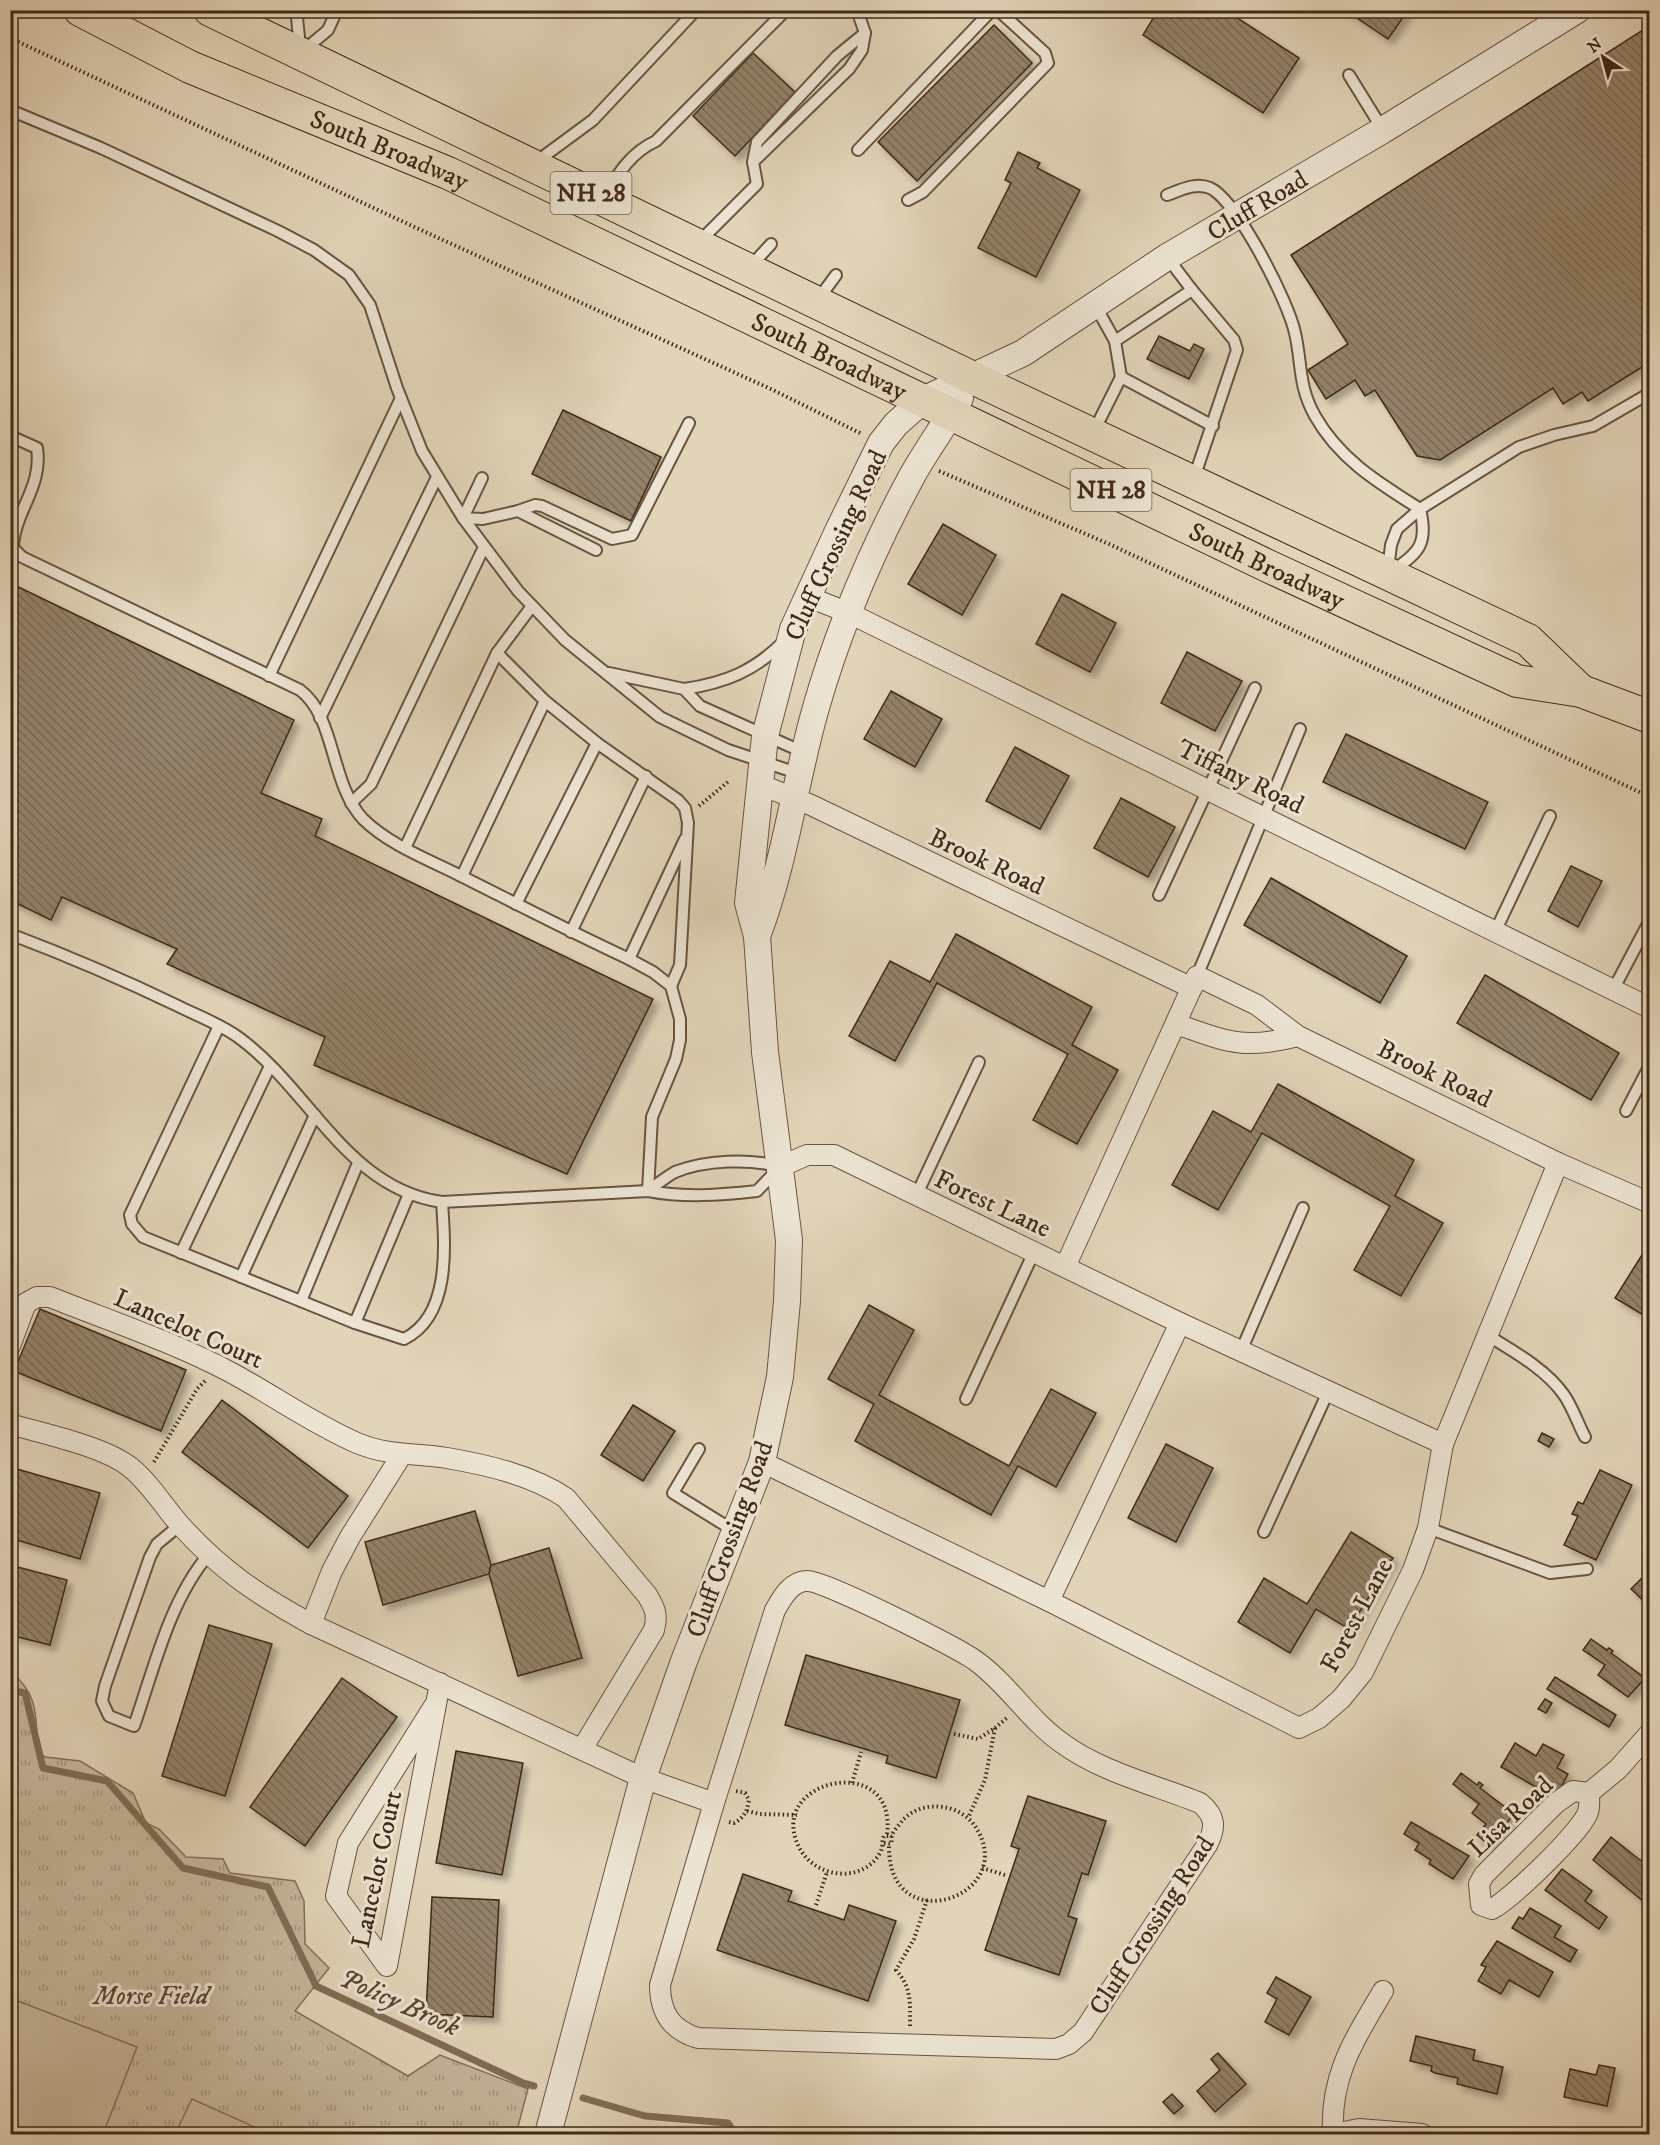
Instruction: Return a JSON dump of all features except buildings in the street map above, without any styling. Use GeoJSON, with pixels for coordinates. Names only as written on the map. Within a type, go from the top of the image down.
{"type":"FeatureCollection","features":[{"type":"Feature","properties":{"kind":"main road","name":"South Broadway"},"geometry":{"type":"LineString","coordinates":[[80,10],[190,67],[448,172],[952,412],[1269,567],[1517,681],[1581,691],[1650,717]]}},
{"type":"Feature","properties":{"kind":"main road","name":"South Broadway"},"geometry":{"type":"LineString","coordinates":[[210,10],[698,243],[971,377],[1528,640],[1581,691]]}},
{"type":"Feature","properties":{"kind":"street","name":"Cluff Road"},"geometry":{"type":"LineString","coordinates":[[971,377],[1023,353],[1167,257],[1383,130],[1577,10]]}},
{"type":"Feature","properties":{"kind":"street","name":"Cluff Crossing Road"},"geometry":{"type":"LineString","coordinates":[[548,2134],[644,1778],[684,1661],[762,1462],[780,1377],[787,1301],[789,1240],[764,1041],[757,936],[748,903],[762,760],[792,632],[806,596],[881,443],[896,424],[923,400],[971,377]]}},
{"type":"Feature","properties":{"kind":"street"},"geometry":{"type":"LineString","coordinates":[[952,412],[971,377]]}},
{"type":"Feature","properties":{"kind":"street","name":"Cluff Crossing Road"},"geometry":{"type":"LineString","coordinates":[[757,936],[768,908],[815,712],[849,613],[884,531],[920,463],[952,412]]}},
{"type":"Feature","properties":{"kind":"street","name":"Tiffany Road"},"geometry":{"type":"LineString","coordinates":[[806,596],[849,613],[1650,1008]]}},
{"type":"Feature","properties":{"kind":"street","name":"Brook Road"},"geometry":{"type":"LineString","coordinates":[[762,760],[800,775],[1194,982],[1257,1005],[1298,1036],[1558,1163],[1650,1203]]}},
{"type":"Feature","properties":{"kind":"street"},"geometry":{"type":"LineString","coordinates":[[1065,1267],[1194,982]]}},
{"type":"Feature","properties":{"kind":"street"},"geometry":{"type":"LineString","coordinates":[[1176,1024],[1246,1045],[1269,1043],[1298,1036]]}},
{"type":"Feature","properties":{"kind":"street","name":"Forest Lane"},"geometry":{"type":"LineString","coordinates":[[780,1167],[807,1155],[834,1155],[1180,1323],[1443,1443]]}},
{"type":"Feature","properties":{"kind":"street","name":"Forest Lane"},"geometry":{"type":"LineString","coordinates":[[762,1462],[1049,1601],[1299,1728],[1319,1719],[1341,1699],[1363,1672],[1413,1570],[1428,1528],[1443,1443],[1558,1163]]}},
{"type":"Feature","properties":{"kind":"street","name":"Lancelot Court"},"geometry":{"type":"LineString","coordinates":[[10,1346],[26,1304],[37,1297],[50,1297],[221,1367],[358,1444],[401,1456],[447,1458],[530,1479],[550,1487],[579,1511],[655,1607],[657,1618],[654,1630],[582,1749]]}},
{"type":"Feature","properties":{"kind":"street"},"geometry":{"type":"LineString","coordinates":[[1049,1601],[1180,1323]]}},
{"type":"Feature","properties":{"kind":"street"},"geometry":{"type":"LineString","coordinates":[[10,1424],[111,1455],[131,1468],[180,1525],[245,1586],[312,1624],[644,1778],[714,1803]]}},
{"type":"Feature","properties":{"kind":"street"},"geometry":{"type":"LineString","coordinates":[[312,1624],[332,1571],[350,1537],[401,1456]]}},
{"type":"Feature","properties":{"kind":"street","name":"Cluff Crossing Road"},"geometry":{"type":"LineString","coordinates":[[807,1580],[840,1592],[956,1649],[994,1677],[1040,1726],[1063,1744],[1091,1760],[1200,1803],[1210,1811],[1214,1822],[1213,1833],[1207,1845],[1083,2032],[1070,2044],[1056,2049],[698,2038],[675,2027],[665,2014],[660,2001],[660,1985],[714,1803],[775,1610],[783,1596],[794,1585],[807,1580]]}},
{"type":"Feature","properties":{"kind":"street","name":"Lancelot Court"},"geometry":{"type":"LineString","coordinates":[[436,1703],[348,1843],[336,1896],[387,1966],[440,1683]]}},
{"type":"Feature","properties":{"kind":"street","name":"Lisa Road"},"geometry":{"type":"LineString","coordinates":[[1588,1793],[1589,1810],[1580,1825],[1511,1897],[1492,1909],[1481,1905],[1479,1884],[1484,1875],[1556,1803],[1573,1791],[1588,1793],[1618,1769],[1648,1739]]}},
{"type":"Feature","properties":{"kind":"street"},"geometry":{"type":"LineString","coordinates":[[1383,1991],[1340,2071],[1334,2094],[1334,2134],[1368,2130],[1422,2134]]}},
{"type":"Feature","properties":{"kind":"lane"},"geometry":{"type":"LineString","coordinates":[[301,10],[297,18],[301,54]]}},
{"type":"Feature","properties":{"kind":"lane"},"geometry":{"type":"LineString","coordinates":[[301,54],[328,30],[337,10]]}},
{"type":"Feature","properties":{"kind":"lane"},"geometry":{"type":"LineString","coordinates":[[532,164],[593,120],[696,10]]}},
{"type":"Feature","properties":{"kind":"lane"},"geometry":{"type":"LineString","coordinates":[[603,198],[621,170],[640,148],[656,141],[786,10]]}},
{"type":"Feature","properties":{"kind":"lane"},"geometry":{"type":"LineString","coordinates":[[753,162],[849,69],[862,50],[865,33],[857,10]]}},
{"type":"Feature","properties":{"kind":"lane"},"geometry":{"type":"LineString","coordinates":[[858,150],[992,10]]}},
{"type":"Feature","properties":{"kind":"lane"},"geometry":{"type":"LineString","coordinates":[[908,200],[923,192],[1048,63],[1045,53],[998,10]]}},
{"type":"Feature","properties":{"kind":"lane"},"geometry":{"type":"LineString","coordinates":[[698,243],[757,184],[753,162],[757,142],[837,56],[865,33]]}},
{"type":"Feature","properties":{"kind":"lane"},"geometry":{"type":"LineString","coordinates":[[1349,75],[1383,130]]}},
{"type":"Feature","properties":{"kind":"lane"},"geometry":{"type":"LineString","coordinates":[[10,110],[56,128],[278,231],[330,261],[349,275],[370,305],[401,398],[422,451],[436,477],[484,547],[532,606],[565,640],[660,717],[728,750],[800,775]]}},
{"type":"Feature","properties":{"kind":"lane"},"geometry":{"type":"LineString","coordinates":[[1167,195],[1193,186],[1212,189],[1237,217],[1279,287],[1296,334],[1298,365],[1304,391],[1315,416],[1347,459],[1420,509],[1424,524],[1419,547],[1414,556],[1388,573]]}},
{"type":"Feature","properties":{"kind":"lane"},"geometry":{"type":"LineString","coordinates":[[748,268],[771,243]]}},
{"type":"Feature","properties":{"kind":"lane"},"geometry":{"type":"LineString","coordinates":[[1167,257],[1234,340],[1238,350],[1193,481]]}},
{"type":"Feature","properties":{"kind":"lane"},"geometry":{"type":"LineString","coordinates":[[817,301],[836,275]]}},
{"type":"Feature","properties":{"kind":"lane"},"geometry":{"type":"LineString","coordinates":[[1115,341],[1192,290]]}},
{"type":"Feature","properties":{"kind":"lane"},"geometry":{"type":"LineString","coordinates":[[1093,434],[1121,376],[1115,341],[1095,304]]}},
{"type":"Feature","properties":{"kind":"lane"},"geometry":{"type":"LineString","coordinates":[[1121,376],[1212,426]]}},
{"type":"Feature","properties":{"kind":"lane"},"geometry":{"type":"LineString","coordinates":[[1388,573],[1391,545],[1397,529],[1420,509],[1519,447],[1554,435],[1593,426],[1650,393]]}},
{"type":"Feature","properties":{"kind":"lane"},"geometry":{"type":"LineString","coordinates":[[269,676],[401,398]]}},
{"type":"Feature","properties":{"kind":"lane"},"geometry":{"type":"LineString","coordinates":[[463,518],[483,519],[535,505],[542,506],[612,539],[632,535],[688,423]]}},
{"type":"Feature","properties":{"kind":"lane"},"geometry":{"type":"LineString","coordinates":[[10,436],[37,448],[39,462],[37,479],[14,533],[13,548],[22,557],[309,696],[320,718],[336,768],[351,803],[364,819],[405,848],[629,959],[653,972],[671,986],[680,1019],[680,1040],[676,1059],[652,1117],[648,1191]]}},
{"type":"Feature","properties":{"kind":"lane"},"geometry":{"type":"LineString","coordinates":[[320,718],[436,477]]}},
{"type":"Feature","properties":{"kind":"lane"},"geometry":{"type":"LineString","coordinates":[[463,518],[482,478]]}},
{"type":"Feature","properties":{"kind":"lane"},"geometry":{"type":"LineString","coordinates":[[518,511],[596,550]]}},
{"type":"Feature","properties":{"kind":"lane"},"geometry":{"type":"LineString","coordinates":[[351,803],[371,784],[484,547]]}},
{"type":"Feature","properties":{"kind":"lane"},"geometry":{"type":"LineString","coordinates":[[405,848],[497,653],[532,606]]}},
{"type":"Feature","properties":{"kind":"lane"},"geometry":{"type":"LineString","coordinates":[[606,672],[684,689],[734,678],[771,654],[792,632]]}},
{"type":"Feature","properties":{"kind":"lane"},"geometry":{"type":"LineString","coordinates":[[497,653],[545,701],[597,743],[678,800],[687,815],[681,965],[671,986]]}},
{"type":"Feature","properties":{"kind":"lane"},"geometry":{"type":"LineString","coordinates":[[1159,895],[1255,688]]}},
{"type":"Feature","properties":{"kind":"lane"},"geometry":{"type":"LineString","coordinates":[[684,689],[700,706],[762,760]]}},
{"type":"Feature","properties":{"kind":"lane"},"geometry":{"type":"LineString","coordinates":[[462,876],[545,701]]}},
{"type":"Feature","properties":{"kind":"lane"},"geometry":{"type":"LineString","coordinates":[[1194,982],[1300,729]]}},
{"type":"Feature","properties":{"kind":"lane"},"geometry":{"type":"LineString","coordinates":[[516,904],[597,743]]}},
{"type":"Feature","properties":{"kind":"lane"},"geometry":{"type":"LineString","coordinates":[[571,932],[646,776]]}},
{"type":"Feature","properties":{"kind":"lane"},"geometry":{"type":"LineString","coordinates":[[1495,932],[1550,816]]}},
{"type":"Feature","properties":{"kind":"lane"},"geometry":{"type":"LineString","coordinates":[[629,959],[688,834]]}},
{"type":"Feature","properties":{"kind":"lane"},"geometry":{"type":"LineString","coordinates":[[1613,990],[1650,920]]}},
{"type":"Feature","properties":{"kind":"lane"},"geometry":{"type":"LineString","coordinates":[[10,934],[99,968],[237,1036],[270,1066],[358,1163],[409,1194],[442,1202],[648,1191],[679,1197],[757,1191],[780,1167],[760,1161],[703,1166],[675,1173],[648,1191]]}},
{"type":"Feature","properties":{"kind":"lane"},"geometry":{"type":"LineString","coordinates":[[219,1026],[130,1215],[132,1224],[143,1237],[355,1323],[404,1339],[416,1333],[427,1320],[444,1277],[442,1202]]}},
{"type":"Feature","properties":{"kind":"lane"},"geometry":{"type":"LineString","coordinates":[[916,1196],[979,1062]]}},
{"type":"Feature","properties":{"kind":"lane"},"geometry":{"type":"LineString","coordinates":[[1626,1111],[1650,1065]]}},
{"type":"Feature","properties":{"kind":"lane"},"geometry":{"type":"LineString","coordinates":[[181,1253],[270,1066]]}},
{"type":"Feature","properties":{"kind":"lane"},"geometry":{"type":"LineString","coordinates":[[241,1277],[315,1115]]}},
{"type":"Feature","properties":{"kind":"lane"},"geometry":{"type":"LineString","coordinates":[[301,1301],[358,1163]]}},
{"type":"Feature","properties":{"kind":"lane"},"geometry":{"type":"LineString","coordinates":[[355,1323],[409,1194]]}},
{"type":"Feature","properties":{"kind":"lane"},"geometry":{"type":"LineString","coordinates":[[1241,1351],[1303,1208]]}},
{"type":"Feature","properties":{"kind":"lane"},"geometry":{"type":"LineString","coordinates":[[966,1399],[1034,1252]]}},
{"type":"Feature","properties":{"kind":"lane"},"geometry":{"type":"LineString","coordinates":[[1487,1335],[1517,1354],[1557,1387],[1564,1395],[1585,1437]]}},
{"type":"Feature","properties":{"kind":"lane"},"geometry":{"type":"LineString","coordinates":[[1264,1532],[1328,1392]]}},
{"type":"Feature","properties":{"kind":"lane"},"geometry":{"type":"LineString","coordinates":[[699,1449],[673,1492],[736,1532]]}},
{"type":"Feature","properties":{"kind":"lane"},"geometry":{"type":"LineString","coordinates":[[180,1525],[157,1544],[150,1557],[105,1686],[102,1701],[109,1716],[134,1726],[177,1605],[195,1571],[209,1554]]}},
{"type":"Feature","properties":{"kind":"lane"},"geometry":{"type":"LineString","coordinates":[[1428,1528],[1550,1573],[1587,1569]]}},
{"type":"Feature","properties":{"kind":"path"},"geometry":{"type":"LineString","coordinates":[[10,38],[423,231],[773,390],[881,443]]}},
{"type":"Feature","properties":{"kind":"path"},"geometry":{"type":"LineString","coordinates":[[920,463],[1109,544],[1650,797]]}},
{"type":"Feature","properties":{"kind":"path"},"geometry":{"type":"LineString","coordinates":[[687,815],[729,781]]}},
{"type":"Feature","properties":{"kind":"path"},"geometry":{"type":"LineString","coordinates":[[143,1480],[197,1389],[221,1367]]}},
{"type":"Feature","properties":{"kind":"path"},"geometry":{"type":"LineString","coordinates":[[954,1734],[978,1739],[995,1728],[985,1780],[968,1818]]}},
{"type":"Feature","properties":{"kind":"path"},"geometry":{"type":"LineString","coordinates":[[852,1783],[861,1752]]}},
{"type":"Feature","properties":{"kind":"path"},"geometry":{"type":"LineString","coordinates":[[830,1782],[852,1783],[862,1785],[875,1795],[884,1808],[889,1835],[893,1841],[886,1844],[870,1864],[858,1871],[843,1874],[827,1872],[805,1856],[798,1843],[795,1829],[797,1815],[804,1800],[815,1789],[830,1782]]}},
{"type":"Feature","properties":{"kind":"path"},"geometry":{"type":"LineString","coordinates":[[725,1821],[734,1823],[742,1819],[747,1811],[749,1800],[745,1793],[735,1791]]}},
{"type":"Feature","properties":{"kind":"path"},"geometry":{"type":"LineString","coordinates":[[931,1806],[946,1807],[968,1818],[980,1834],[984,1849],[977,1880],[966,1892],[951,1900],[927,1900],[904,1890],[894,1877],[886,1844],[882,1839],[916,1810],[931,1806]]}},
{"type":"Feature","properties":{"kind":"path"},"geometry":{"type":"LineString","coordinates":[[747,1811],[760,1814],[797,1815]]}},
{"type":"Feature","properties":{"kind":"path"},"geometry":{"type":"LineString","coordinates":[[981,1868],[1005,1875]]}},
{"type":"Feature","properties":{"kind":"path"},"geometry":{"type":"LineString","coordinates":[[816,1905],[827,1872]]}},
{"type":"Feature","properties":{"kind":"path"},"geometry":{"type":"LineString","coordinates":[[910,2012],[907,1984],[896,1970],[914,1939],[927,1900]]}},
{"type":"Feature","properties":{"kind":"green space","name":"Morse Field"},"geometry":{"type":"Polygon","coordinates":[[[10,1671],[27,1689],[31,1698],[36,1716],[38,1751],[45,1757],[80,1761],[133,1793],[146,1823],[159,1829],[186,1857],[223,1859],[230,1873],[295,1881],[304,1901],[305,1944],[329,1968],[295,2011],[408,2076],[440,2055],[528,2089],[516,2134],[11,2134],[10,1671]]]}},
{"type":"Feature","properties":{"kind":"green space"},"geometry":{"type":"Polygon","coordinates":[[[10,1998],[137,2047],[103,2134],[11,2134],[10,1998]]]}},
{"type":"Feature","properties":{"kind":"green space"},"geometry":{"type":"Polygon","coordinates":[[[192,2099],[270,2134],[175,2134],[192,2099]]]}},
{"type":"Feature","properties":{"kind":"waterway","name":"Policy Brook"},"geometry":{"type":"LineString","coordinates":[[10,1690],[25,1693],[43,1768],[107,1781],[183,1868],[268,1887],[316,1986],[523,2083],[534,2086]]}},
{"type":"Feature","properties":{"kind":"waterway","name":"Policy Brook"},"geometry":{"type":"LineString","coordinates":[[583,2098],[645,2116],[728,2123],[735,2134]]}}]}
